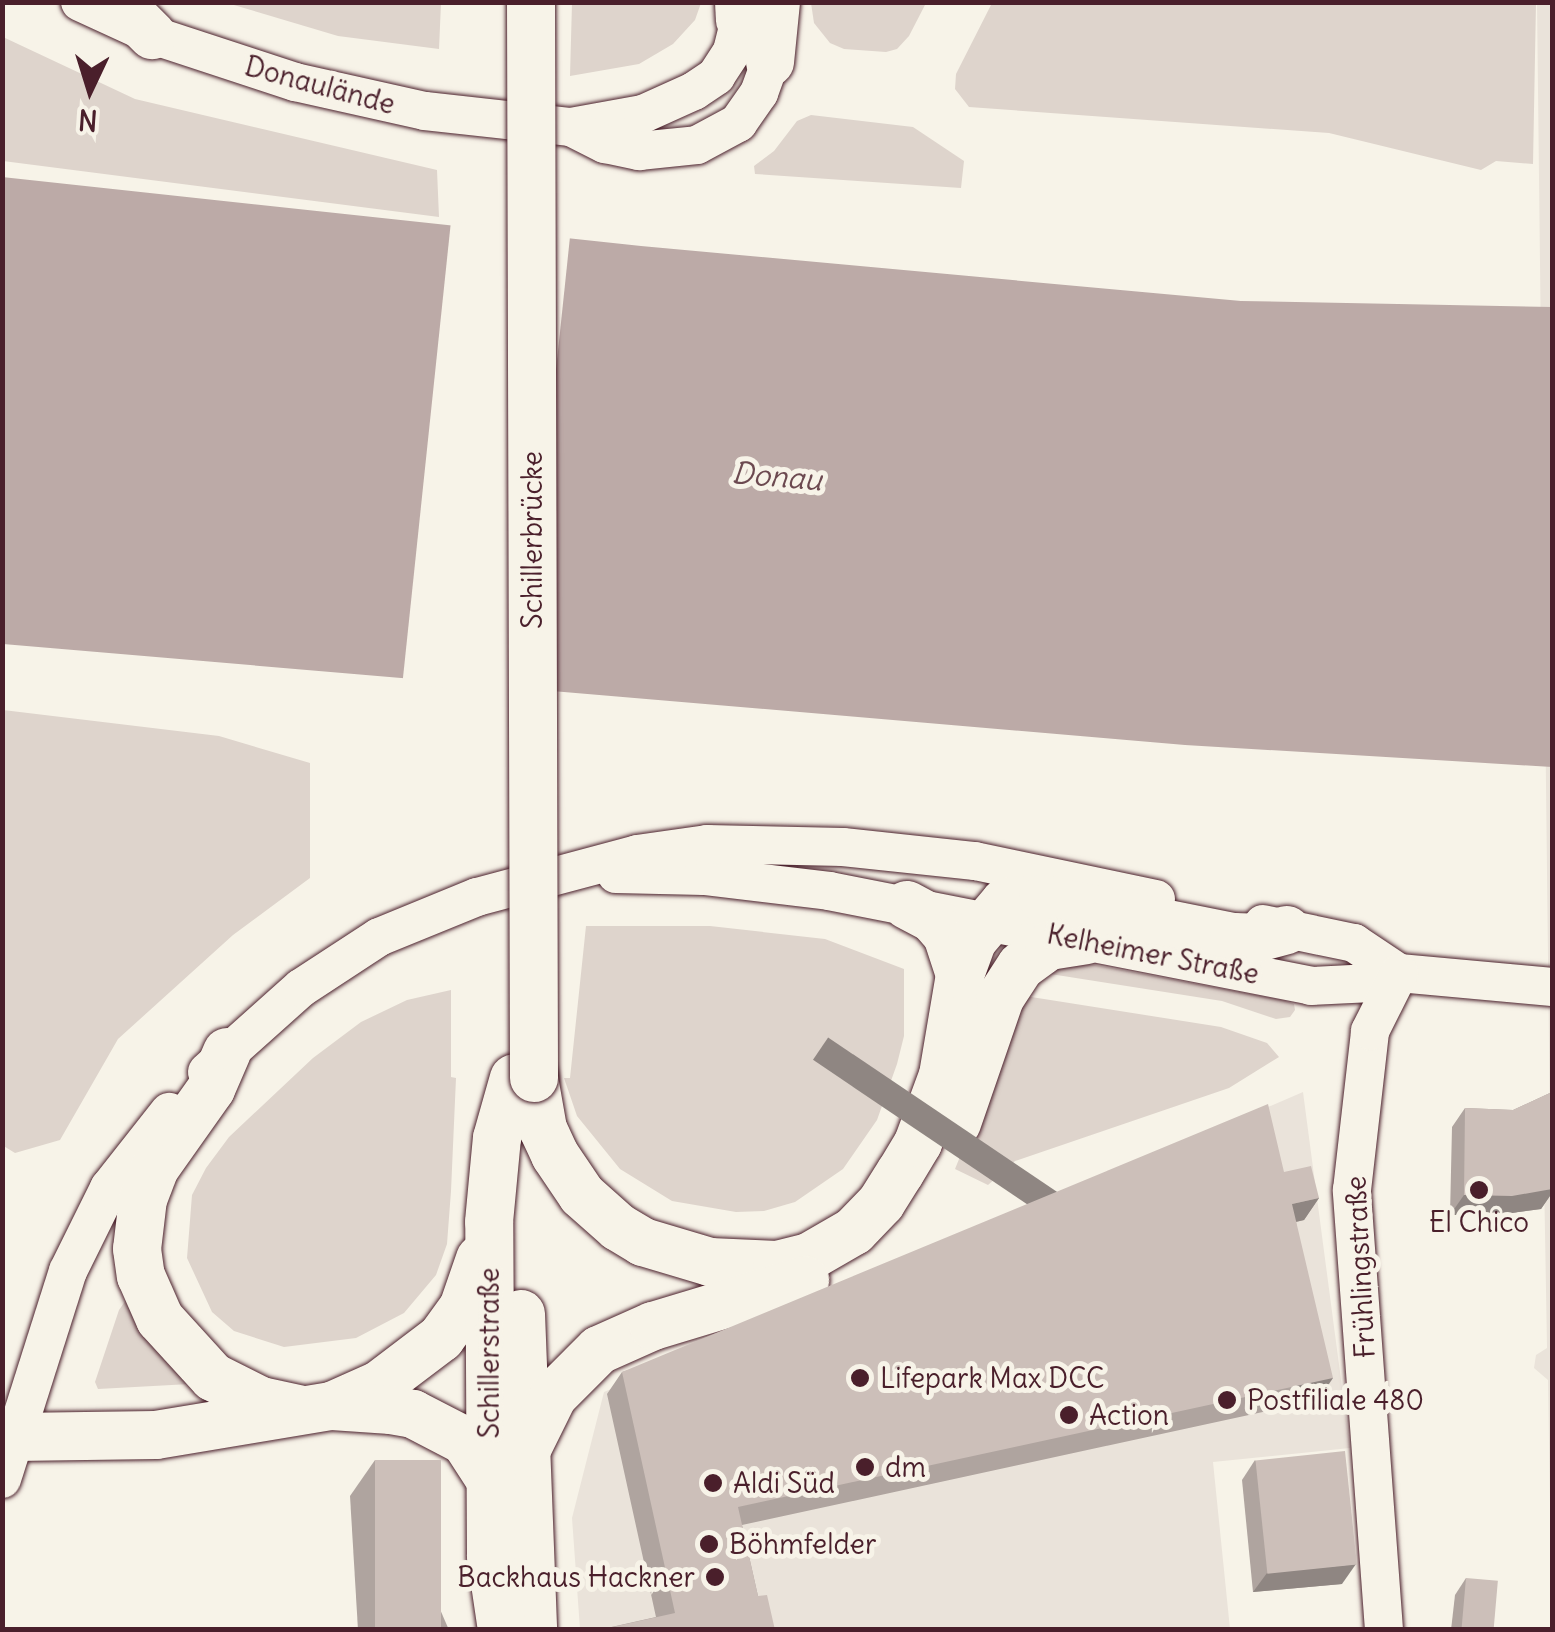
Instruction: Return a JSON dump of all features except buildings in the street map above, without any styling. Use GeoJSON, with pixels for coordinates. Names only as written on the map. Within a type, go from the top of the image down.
{"type":"FeatureCollection","features":[{"type":"Feature","properties":{"kind":"main road","name":"Schillerbrücke"},"geometry":{"type":"LineString","coordinates":[[513,2],[524,1078]]}},
{"type":"Feature","properties":{"kind":"main road","name":"Schillerbrücke"},"geometry":{"type":"LineString","coordinates":[[524,1078],[531,2]]}},
{"type":"Feature","properties":{"kind":"main road"},"geometry":{"type":"LineString","coordinates":[[752,8],[770,62]]}},
{"type":"Feature","properties":{"kind":"main road"},"geometry":{"type":"LineString","coordinates":[[524,1078],[555,1156],[582,1194],[618,1227],[676,1254],[710,1262],[777,1264],[809,1257],[854,1231],[881,1203],[918,1144],[943,1075],[960,974],[986,920],[1004,902],[1032,898],[1234,937],[1257,938],[1287,930]]}},
{"type":"Feature","properties":{"kind":"main road"},"geometry":{"type":"LineString","coordinates":[[907,905],[932,919],[948,935],[960,974]]}},
{"type":"Feature","properties":{"kind":"main road"},"geometry":{"type":"LineString","coordinates":[[227,1052],[211,1089],[155,1168],[143,1199],[137,1249],[141,1276],[160,1319],[212,1377],[262,1401],[413,1414],[449,1430],[507,1466],[553,1396],[599,1350],[640,1331],[803,1280],[860,1256],[926,1187],[953,1134],[1000,998],[1020,966],[1049,946],[1086,940]]}},
{"type":"Feature","properties":{"kind":"main road","name":"Schillerstraße"},"geometry":{"type":"LineString","coordinates":[[524,1078],[497,1138],[490,1222],[507,1466],[533,1630]]}},
{"type":"Feature","properties":{"kind":"main road","name":"Schillerstraße"},"geometry":{"type":"LineString","coordinates":[[502,1630],[491,1556],[507,1466],[516,1170],[524,1078]]}},
{"type":"Feature","properties":{"kind":"main road"},"geometry":{"type":"LineString","coordinates":[[9,1458],[320,1408],[378,1385],[441,1338],[463,1308],[490,1222]]}},
{"type":"Feature","properties":{"kind":"street","name":"Donaulände"},"geometry":{"type":"LineString","coordinates":[[80,2],[135,19],[294,82],[376,102],[571,126]]}},
{"type":"Feature","properties":{"kind":"street"},"geometry":{"type":"LineString","coordinates":[[571,126],[642,114],[694,91],[716,76],[752,8]]}},
{"type":"Feature","properties":{"kind":"street"},"geometry":{"type":"LineString","coordinates":[[571,126],[605,144],[639,152],[697,146],[738,124],[759,93],[770,62]]}},
{"type":"Feature","properties":{"kind":"street"},"geometry":{"type":"LineString","coordinates":[[9,1458],[68,1271],[110,1188],[179,1100],[301,988],[379,938],[443,909],[637,854],[707,844],[843,846],[975,860],[1354,944],[1399,973],[1552,986]]}},
{"type":"Feature","properties":{"kind":"street","name":"Kelheimer Straße"},"geometry":{"type":"LineString","coordinates":[[574,870],[764,881],[986,920],[1311,986],[1372,983],[1399,973]]}},
{"type":"Feature","properties":{"kind":"street","name":"Frühlingstraße"},"geometry":{"type":"LineString","coordinates":[[1384,1630],[1352,1190],[1370,1031],[1399,973]]}},
{"type":"Feature","properties":{"kind":"shaded area"},"geometry":{"type":"Polygon","coordinates":[[[572,2],[701,3],[695,20],[673,44],[639,64],[570,76],[572,2]]]}},
{"type":"Feature","properties":{"kind":"shaded area"},"geometry":{"type":"Polygon","coordinates":[[[811,2],[926,3],[909,36],[897,49],[886,52],[844,49],[830,43],[814,23],[811,2]]]}},
{"type":"Feature","properties":{"kind":"shaded area"},"geometry":{"type":"Polygon","coordinates":[[[1552,2],[1552,1629],[1548,1380],[1534,1368],[1536,1355],[1547,1348],[1544,1174],[1550,1132],[1537,3],[1552,2]]]}},
{"type":"Feature","properties":{"kind":"shaded area"},"geometry":{"type":"Polygon","coordinates":[[[227,3],[441,3],[439,49],[338,36],[227,3]]]}},
{"type":"Feature","properties":{"kind":"shaded area"},"geometry":{"type":"Polygon","coordinates":[[[992,3],[1536,3],[1533,164],[1496,161],[1481,170],[1329,133],[969,107],[955,89],[956,74],[992,3]]]}},
{"type":"Feature","properties":{"kind":"shaded area"},"geometry":{"type":"Polygon","coordinates":[[[3,37],[135,99],[437,170],[439,217],[3,161],[3,37]]]}},
{"type":"Feature","properties":{"kind":"shaded area"},"geometry":{"type":"Polygon","coordinates":[[[811,115],[913,127],[964,161],[961,188],[755,174],[754,166],[774,151],[797,121],[811,115]]]}},
{"type":"Feature","properties":{"kind":"shaded area"},"geometry":{"type":"Polygon","coordinates":[[[3,710],[219,736],[310,763],[310,878],[233,935],[118,1039],[60,1140],[15,1153],[2,1145],[3,710]]]}},
{"type":"Feature","properties":{"kind":"shaded area"},"geometry":{"type":"Polygon","coordinates":[[[586,926],[710,926],[825,939],[904,969],[904,1036],[897,1064],[877,1120],[843,1169],[795,1202],[764,1211],[736,1212],[672,1201],[620,1169],[577,1116],[564,1078],[570,1078],[586,926]]]}},
{"type":"Feature","properties":{"kind":"shaded area"},"geometry":{"type":"Polygon","coordinates":[[[1084,963],[1283,1000],[1294,1004],[1295,1010],[1290,1017],[1276,1019],[1222,1001],[1044,973],[1051,967],[1084,963]]]}},
{"type":"Feature","properties":{"kind":"shaded area"},"geometry":{"type":"Polygon","coordinates":[[[451,990],[451,1077],[456,1078],[451,1191],[447,1244],[436,1275],[404,1313],[356,1338],[284,1347],[234,1331],[212,1312],[187,1258],[192,1195],[206,1168],[229,1137],[313,1058],[361,1022],[407,1000],[451,990]]]}},
{"type":"Feature","properties":{"kind":"shaded area"},"geometry":{"type":"Polygon","coordinates":[[[1025,996],[1221,1027],[1267,1043],[1279,1057],[1229,1088],[1015,1161],[988,1185],[955,1169],[1025,996]]]}},
{"type":"Feature","properties":{"kind":"shaded area"},"geometry":{"type":"Polygon","coordinates":[[[1303,1092],[1350,1448],[1213,1462],[1230,1629],[580,1629],[572,1518],[604,1392],[1303,1092]]]}},
{"type":"Feature","properties":{"kind":"shaded area"},"geometry":{"type":"Polygon","coordinates":[[[131,1293],[190,1384],[98,1389],[95,1382],[119,1310],[131,1293]]]}},
{"type":"Feature","properties":{"kind":"water","name":"Donau"},"geometry":{"type":"Polygon","coordinates":[[[2,177],[641,246],[1241,301],[1552,307],[1552,767],[1185,745],[3,644],[2,177]]]}},
{"type":"Feature","properties":{"kind":"pier"},"geometry":{"type":"Polygon","coordinates":[[[451,221],[570,234],[522,696],[402,683],[451,221]]]}},
{"type":"Feature","properties":{"kind":"place","name":"El Chico"},"geometry":{"type":"Point","coordinates":[1479,1190]}},
{"type":"Feature","properties":{"kind":"place","name":"Lifepark Max DCC"},"geometry":{"type":"Point","coordinates":[860,1378]}},
{"type":"Feature","properties":{"kind":"place","name":"Postfiliale 480"},"geometry":{"type":"Point","coordinates":[1227,1400]}},
{"type":"Feature","properties":{"kind":"place","name":"Action"},"geometry":{"type":"Point","coordinates":[1069,1415]}},
{"type":"Feature","properties":{"kind":"place","name":"dm"},"geometry":{"type":"Point","coordinates":[865,1467]}},
{"type":"Feature","properties":{"kind":"place","name":"Aldi Süd"},"geometry":{"type":"Point","coordinates":[713,1483]}},
{"type":"Feature","properties":{"kind":"place","name":"Böhmfelder"},"geometry":{"type":"Point","coordinates":[709,1544]}},
{"type":"Feature","properties":{"kind":"place","name":"Backhaus Hackner"},"geometry":{"type":"Point","coordinates":[715,1577]}}]}
